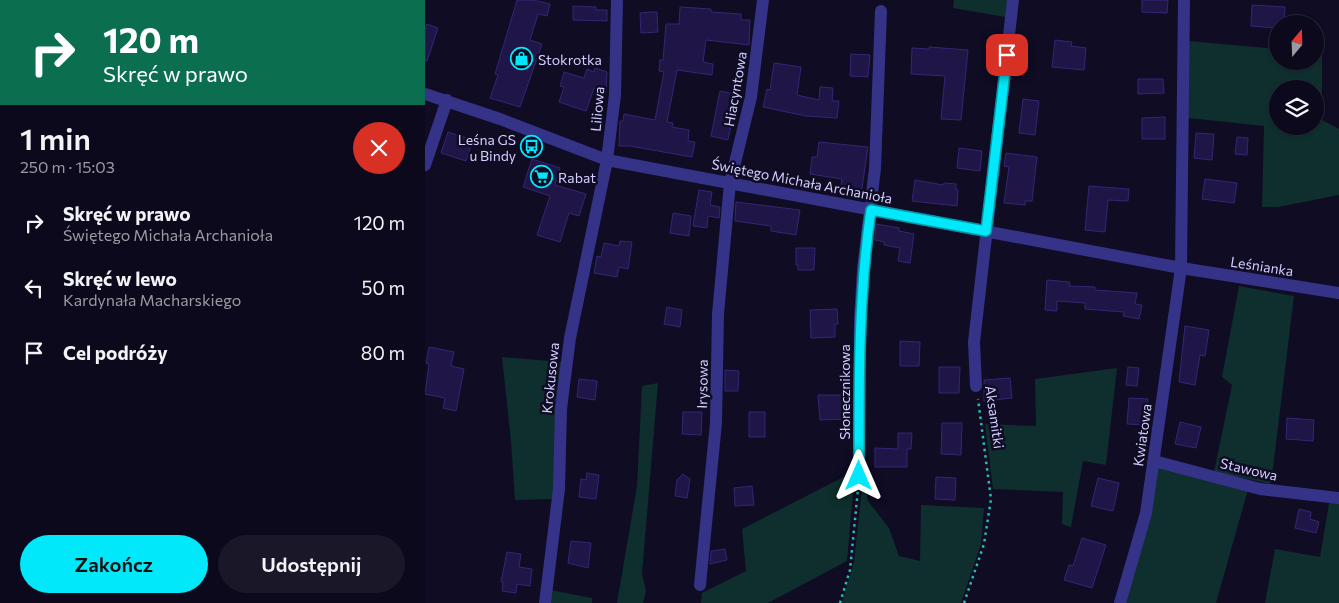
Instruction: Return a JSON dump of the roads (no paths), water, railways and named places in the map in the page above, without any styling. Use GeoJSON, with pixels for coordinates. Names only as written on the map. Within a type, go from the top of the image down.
{"type":"FeatureCollection","features":[{"type":"Feature","properties":{"kind":"street","name":"Liliowa"},"geometry":{"type":"LineString","coordinates":[[607,160],[615,96],[617,0]]}},
{"type":"Feature","properties":{"kind":"street","name":"Hiacyntowa"},"geometry":{"type":"LineString","coordinates":[[730,183],[751,98],[763,0]]}},
{"type":"Feature","properties":{"kind":"street","name":"Aksamitki"},"geometry":{"type":"LineString","coordinates":[[976,386],[974,342],[1013,0]]}},
{"type":"Feature","properties":{"kind":"street","name":"Kwiatowa"},"geometry":{"type":"LineString","coordinates":[[1120,603],[1146,513],[1181,268],[1184,0]]}},
{"type":"Feature","properties":{"kind":"street","name":"Słonecznikowa"},"geometry":{"type":"LineString","coordinates":[[859,476],[860,319],[863,269],[871,210],[880,86],[881,11]]}},
{"type":"Feature","properties":{"kind":"street","name":"Świętego Michała Archanioła"},"geometry":{"type":"LineString","coordinates":[[425,94],[447,100],[607,160],[1181,268]]}},
{"type":"Feature","properties":{"kind":"street"},"geometry":{"type":"LineString","coordinates":[[425,165],[447,100]]}},
{"type":"Feature","properties":{"kind":"street","name":"Krokusowa"},"geometry":{"type":"LineString","coordinates":[[545,603],[559,489],[561,409],[570,338],[607,160]]}},
{"type":"Feature","properties":{"kind":"street","name":"Irysowa"},"geometry":{"type":"LineString","coordinates":[[699,585],[716,423],[719,314],[730,183]]}},
{"type":"Feature","properties":{"kind":"street","name":"Leśnianka"},"geometry":{"type":"LineString","coordinates":[[1181,268],[1339,293]]}},
{"type":"Feature","properties":{"kind":"street","name":"Stawowa"},"geometry":{"type":"LineString","coordinates":[[1154,461],[1261,489],[1339,498]]}},
{"type":"Feature","properties":{"kind":"place","name":"Stokrotka"},"geometry":{"type":"Point","coordinates":[522,59]}},
{"type":"Feature","properties":{"kind":"place","name":"Leśna GS u Bindy"},"geometry":{"type":"Point","coordinates":[532,147]}},
{"type":"Feature","properties":{"kind":"place","name":"Rabat"},"geometry":{"type":"Point","coordinates":[542,177]}}]}
